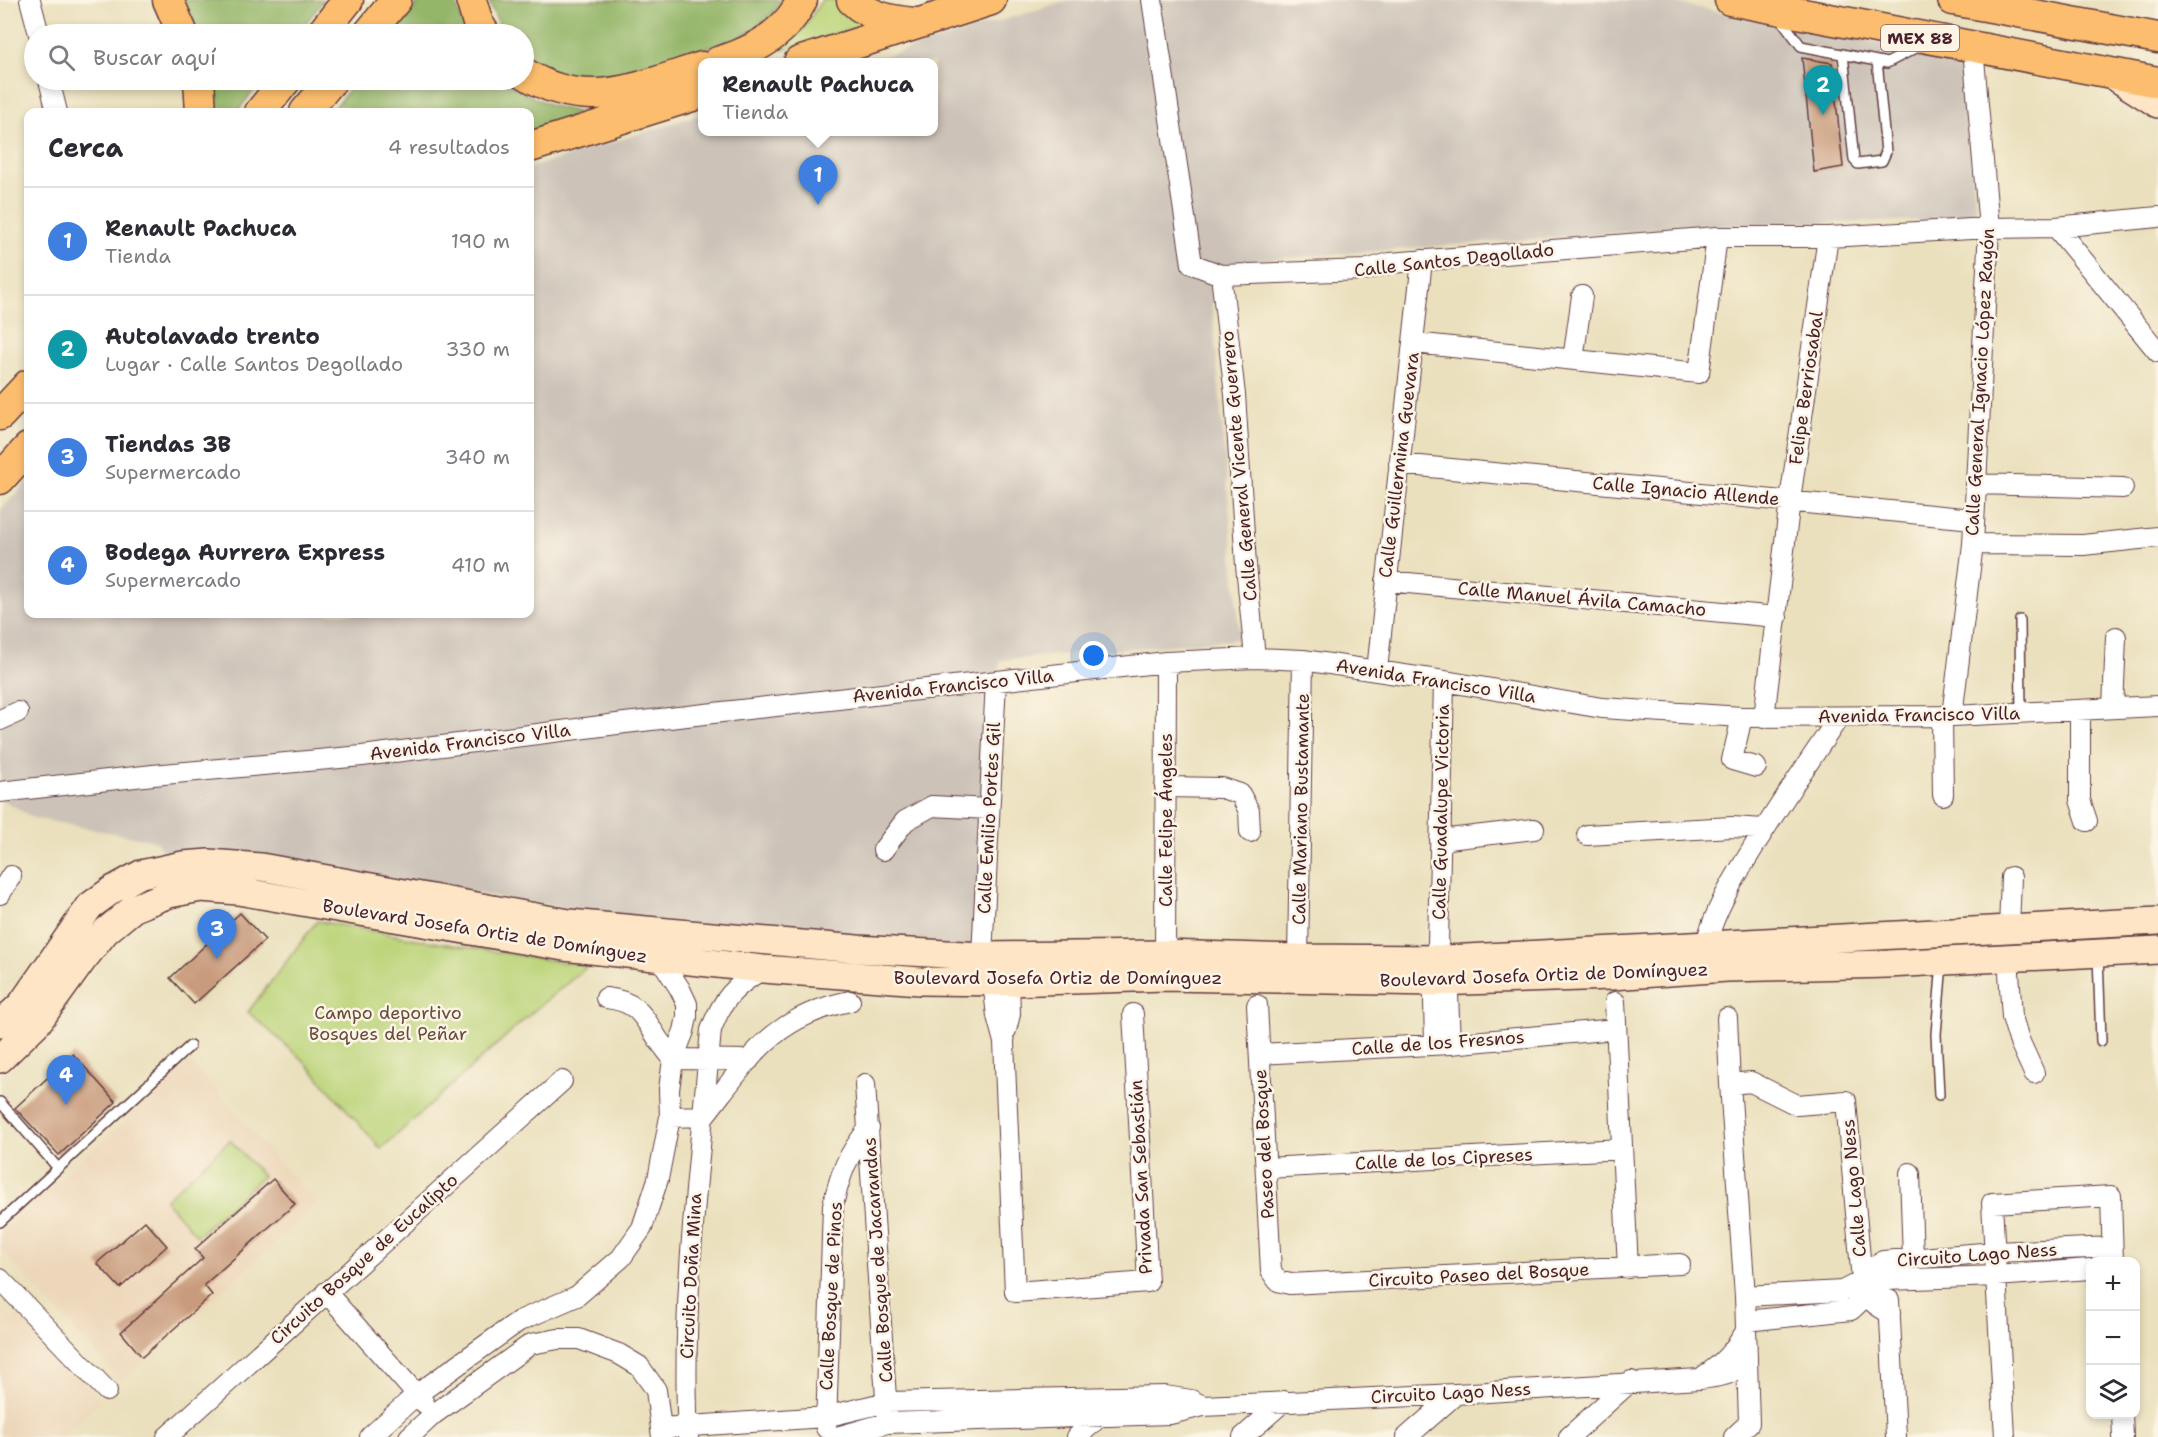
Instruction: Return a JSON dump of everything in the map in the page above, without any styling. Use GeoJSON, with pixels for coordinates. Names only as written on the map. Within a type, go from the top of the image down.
{"type":"FeatureCollection","features":[{"type":"Feature","properties":{"kind":"main road"},"geometry":{"type":"LineString","coordinates":[[168,0],[179,24]]}},
{"type":"Feature","properties":{"kind":"main road"},"geometry":{"type":"LineString","coordinates":[[329,24],[348,0]]}},
{"type":"Feature","properties":{"kind":"main road"},"geometry":{"type":"LineString","coordinates":[[376,24],[396,0]]}},
{"type":"Feature","properties":{"kind":"main road"},"geometry":{"type":"LineString","coordinates":[[471,0],[479,24]]}},
{"type":"Feature","properties":{"kind":"main road"},"geometry":{"type":"LineString","coordinates":[[734,58],[764,43],[785,25],[802,0]]}},
{"type":"Feature","properties":{"kind":"main road"},"geometry":{"type":"LineString","coordinates":[[852,0],[862,9],[876,16],[922,24]]}},
{"type":"Feature","properties":{"kind":"main road"},"geometry":{"type":"LineString","coordinates":[[815,58],[991,0]]}},
{"type":"Feature","properties":{"kind":"main road","name":"MEX 88"},"geometry":{"type":"LineString","coordinates":[[1730,0],[1795,17],[1895,36],[1931,40],[2158,80]]}},
{"type":"Feature","properties":{"kind":"main road","name":"MEX 88"},"geometry":{"type":"LineString","coordinates":[[1953,0],[2158,38]]}},
{"type":"Feature","properties":{"kind":"main road"},"geometry":{"type":"LineString","coordinates":[[2059,20],[2158,80]]}},
{"type":"Feature","properties":{"kind":"main road"},"geometry":{"type":"LineString","coordinates":[[534,78],[560,91],[595,95],[621,93],[698,68]]}},
{"type":"Feature","properties":{"kind":"main road"},"geometry":{"type":"LineString","coordinates":[[200,90],[201,108]]}},
{"type":"Feature","properties":{"kind":"main road"},"geometry":{"type":"LineString","coordinates":[[263,108],[278,90]]}},
{"type":"Feature","properties":{"kind":"main road"},"geometry":{"type":"LineString","coordinates":[[308,108],[324,90]]}},
{"type":"Feature","properties":{"kind":"main road"},"geometry":{"type":"LineString","coordinates":[[534,146],[698,94]]}},
{"type":"Feature","properties":{"kind":"main road"},"geometry":{"type":"LineString","coordinates":[[0,415],[24,390]]}},
{"type":"Feature","properties":{"kind":"main road"},"geometry":{"type":"LineString","coordinates":[[0,479],[24,452]]}},
{"type":"Feature","properties":{"kind":"street"},"geometry":{"type":"LineString","coordinates":[[30,0],[36,24]]}},
{"type":"Feature","properties":{"kind":"street","name":"Calle Santos Degollado"},"geometry":{"type":"LineString","coordinates":[[1152,0],[1192,264],[1221,275],[1365,270],[1390,263],[1717,237],[1828,237],[1989,228],[2056,227],[2158,217]]}},
{"type":"Feature","properties":{"kind":"street"},"geometry":{"type":"LineString","coordinates":[[2030,0],[2059,20]]}},
{"type":"Feature","properties":{"kind":"street","name":"Calle General Ignacio López Rayón"},"geometry":{"type":"LineString","coordinates":[[1943,795],[1947,716],[1972,544],[1989,228],[1973,48]]}},
{"type":"Feature","properties":{"kind":"street"},"geometry":{"type":"LineString","coordinates":[[2111,73],[2158,104]]}},
{"type":"Feature","properties":{"kind":"street"},"geometry":{"type":"LineString","coordinates":[[52,90],[56,108]]}},
{"type":"Feature","properties":{"kind":"street"},"geometry":{"type":"LineString","coordinates":[[2056,227],[2158,352]]}},
{"type":"Feature","properties":{"kind":"street"},"geometry":{"type":"LineString","coordinates":[[1414,343],[1699,373],[1717,237]]}},
{"type":"Feature","properties":{"kind":"street","name":"Felipe Berriosabal"},"geometry":{"type":"LineString","coordinates":[[1764,718],[1790,500],[1828,237]]}},
{"type":"Feature","properties":{"kind":"street","name":"Calle Guillermina Guevara"},"geometry":{"type":"LineString","coordinates":[[1377,670],[1422,260]]}},
{"type":"Feature","properties":{"kind":"street","name":"Calle General Vicente Guerrero"},"geometry":{"type":"LineString","coordinates":[[1221,275],[1235,395],[1246,565],[1255,658]]}},
{"type":"Feature","properties":{"kind":"street"},"geometry":{"type":"LineString","coordinates":[[1573,360],[1582,296]]}},
{"type":"Feature","properties":{"kind":"street","name":"Calle Ignacio Allende"},"geometry":{"type":"LineString","coordinates":[[1399,464],[1973,519]]}},
{"type":"Feature","properties":{"kind":"street"},"geometry":{"type":"LineString","coordinates":[[1976,484],[2123,488]]}},
{"type":"Feature","properties":{"kind":"street"},"geometry":{"type":"LineString","coordinates":[[1972,544],[2083,544],[2158,537]]}},
{"type":"Feature","properties":{"kind":"street","name":"Calle Manuel Ávila Camacho"},"geometry":{"type":"LineString","coordinates":[[1386,581],[1777,617]]}},
{"type":"Feature","properties":{"kind":"street"},"geometry":{"type":"LineString","coordinates":[[2113,708],[2116,637]]}},
{"type":"Feature","properties":{"kind":"street","name":"Avenida Francisco Villa"},"geometry":{"type":"LineString","coordinates":[[0,792],[153,774],[362,756],[625,723],[1166,662],[1255,658],[1303,660],[1377,670],[1602,708],[1742,717],[1947,716],[2158,706]]}},
{"type":"Feature","properties":{"kind":"street","name":"Calle Mariano Bustamante"},"geometry":{"type":"LineString","coordinates":[[1298,958],[1303,660]]}},
{"type":"Feature","properties":{"kind":"street","name":"Calle Felipe Ángeles"},"geometry":{"type":"LineString","coordinates":[[1165,965],[1166,662]]}},
{"type":"Feature","properties":{"kind":"street","name":"Calle Emilio Portes Gil"},"geometry":{"type":"LineString","coordinates":[[982,956],[996,681]]}},
{"type":"Feature","properties":{"kind":"street","name":"Calle Guadalupe Victoria"},"geometry":{"type":"LineString","coordinates":[[1442,1044],[1440,840],[1444,681]]}},
{"type":"Feature","properties":{"kind":"street"},"geometry":{"type":"LineString","coordinates":[[2080,710],[2080,800],[2087,821]]}},
{"type":"Feature","properties":{"kind":"street"},"geometry":{"type":"LineString","coordinates":[[1742,717],[1732,760],[1756,767]]}},
{"type":"Feature","properties":{"kind":"street"},"geometry":{"type":"LineString","coordinates":[[1706,944],[1711,924],[1724,896],[1764,830],[1839,717]]}},
{"type":"Feature","properties":{"kind":"street"},"geometry":{"type":"LineString","coordinates":[[1166,787],[1222,788],[1240,794],[1249,811],[1250,832]]}},
{"type":"Feature","properties":{"kind":"street"},"geometry":{"type":"LineString","coordinates":[[884,850],[905,821],[932,806],[989,809]]}},
{"type":"Feature","properties":{"kind":"street"},"geometry":{"type":"LineString","coordinates":[[1587,835],[1732,827],[1764,830]]}},
{"type":"Feature","properties":{"kind":"street"},"geometry":{"type":"LineString","coordinates":[[1440,840],[1534,829]]}},
{"type":"Feature","properties":{"kind":"street"},"geometry":{"type":"LineString","coordinates":[[0,894],[11,876]]}},
{"type":"Feature","properties":{"kind":"street"},"geometry":{"type":"LineString","coordinates":[[2009,929],[2011,877]]}},
{"type":"Feature","properties":{"kind":"street","name":"Boulevard Josefa Ortiz de Domínguez"},"geometry":{"type":"LineString","coordinates":[[0,1059],[30,1014],[82,961],[106,931],[134,908],[169,894],[201,888],[226,878],[351,898],[569,923],[857,949],[982,956],[1045,967],[1440,965],[1706,944],[1888,937],[2158,921]]}},
{"type":"Feature","properties":{"kind":"street","name":"Boulevard Josefa Ortiz de Domínguez"},"geometry":{"type":"LineString","coordinates":[[351,898],[564,947],[763,969],[851,988],[920,981],[1001,982],[1045,967]]}},
{"type":"Feature","properties":{"kind":"street"},"geometry":{"type":"LineString","coordinates":[[2130,922],[2130,951]]}},
{"type":"Feature","properties":{"kind":"street"},"geometry":{"type":"LineString","coordinates":[[1888,937],[1888,964]]}},
{"type":"Feature","properties":{"kind":"street"},"geometry":{"type":"LineString","coordinates":[[670,1117],[704,1116],[749,1060],[783,1026],[826,1006],[851,988],[857,949]]}},
{"type":"Feature","properties":{"kind":"street","name":"Boulevard Josefa Ortiz de Domínguez"},"geometry":{"type":"LineString","coordinates":[[1165,965],[1298,958],[1611,976],[1727,968],[1888,964],[2158,950]]}},
{"type":"Feature","properties":{"kind":"street"},"geometry":{"type":"LineString","coordinates":[[2008,957],[2012,1017],[2019,1040],[2034,1073]]}},
{"type":"Feature","properties":{"kind":"street"},"geometry":{"type":"LineString","coordinates":[[370,1437],[417,1395],[519,1321],[577,1296],[621,1258],[642,1228],[658,1179],[670,1117],[669,1090],[673,1059],[687,1017],[687,1005],[680,989],[660,958]]}},
{"type":"Feature","properties":{"kind":"street","name":"Circuito Doña Mina"},"geometry":{"type":"LineString","coordinates":[[688,1432],[685,1386],[688,1320],[696,1189],[711,1030],[718,1011],[729,994],[744,980],[763,969]]}},
{"type":"Feature","properties":{"kind":"street","name":"Privada San Sebastián"},"geometry":{"type":"LineString","coordinates":[[1001,982],[997,1016],[1004,1042],[1015,1292],[1148,1282],[1133,1014]]}},
{"type":"Feature","properties":{"kind":"street"},"geometry":{"type":"LineString","coordinates":[[606,998],[622,1000],[636,1008],[646,1018],[673,1059]]}},
{"type":"Feature","properties":{"kind":"street"},"geometry":{"type":"LineString","coordinates":[[1615,1002],[1628,1268]]}},
{"type":"Feature","properties":{"kind":"street","name":"Paseo del Bosque"},"geometry":{"type":"LineString","coordinates":[[1257,1005],[1271,1271],[1278,1281]]}},
{"type":"Feature","properties":{"kind":"street","name":"Boulevard Josefa Ortiz de Domínguez"},"geometry":{"type":"LineString","coordinates":[[0,1024],[30,1014]]}},
{"type":"Feature","properties":{"kind":"street"},"geometry":{"type":"LineString","coordinates":[[1727,1018],[1745,1296],[1749,1423],[1734,1437]]}},
{"type":"Feature","properties":{"kind":"street","name":"Calle de los Fresnos"},"geometry":{"type":"LineString","coordinates":[[1260,1054],[1442,1044],[1616,1029]]}},
{"type":"Feature","properties":{"kind":"street"},"geometry":{"type":"LineString","coordinates":[[673,1059],[749,1060]]}},
{"type":"Feature","properties":{"kind":"street","name":"Circuito Bosque de Eucalipto"},"geometry":{"type":"LineString","coordinates":[[167,1437],[562,1081]]}},
{"type":"Feature","properties":{"kind":"street","name":"Calle Lago Ness"},"geometry":{"type":"LineString","coordinates":[[1730,1084],[1752,1082],[1797,1105],[1846,1101],[1864,1288]]}},
{"type":"Feature","properties":{"kind":"street","name":"Calle Bosque de Jacarandas"},"geometry":{"type":"LineString","coordinates":[[865,1084],[888,1430]]}},
{"type":"Feature","properties":{"kind":"street","name":"Calle Bosque de Pinos"},"geometry":{"type":"LineString","coordinates":[[826,1427],[833,1205],[841,1172],[854,1147],[869,1128]]}},
{"type":"Feature","properties":{"kind":"street","name":"Calle de los Cipreses"},"geometry":{"type":"LineString","coordinates":[[1266,1168],[1622,1149]]}},
{"type":"Feature","properties":{"kind":"street"},"geometry":{"type":"LineString","coordinates":[[1910,1173],[1913,1259]]}},
{"type":"Feature","properties":{"kind":"street"},"geometry":{"type":"LineString","coordinates":[[2006,1437],[1992,1203],[2111,1196],[2112,1254]]}},
{"type":"Feature","properties":{"kind":"street","name":"Circuito Lago Ness"},"geometry":{"type":"LineString","coordinates":[[1746,1326],[1851,1310],[1864,1288],[1869,1269],[1883,1261],[1995,1252],[2112,1254]]}},
{"type":"Feature","properties":{"kind":"street","name":"Circuito Paseo del Bosque"},"geometry":{"type":"LineString","coordinates":[[1278,1281],[1290,1284],[1680,1264]]}},
{"type":"Feature","properties":{"kind":"street","name":"Circuito Lago Ness"},"geometry":{"type":"LineString","coordinates":[[1745,1296],[1842,1291],[1864,1288],[1887,1280],[1996,1276],[2086,1269]]}},
{"type":"Feature","properties":{"kind":"street"},"geometry":{"type":"LineString","coordinates":[[0,1279],[107,1391]]}},
{"type":"Feature","properties":{"kind":"street","name":"Circuito Lago Ness"},"geometry":{"type":"LineString","coordinates":[[1887,1280],[1896,1437]]}},
{"type":"Feature","properties":{"kind":"street"},"geometry":{"type":"LineString","coordinates":[[1864,1288],[1874,1305],[1890,1313]]}},
{"type":"Feature","properties":{"kind":"street"},"geometry":{"type":"LineString","coordinates":[[326,1292],[434,1414]]}},
{"type":"Feature","properties":{"kind":"street"},"geometry":{"type":"LineString","coordinates":[[519,1321],[531,1344]]}},
{"type":"Feature","properties":{"kind":"street"},"geometry":{"type":"LineString","coordinates":[[1699,1379],[1718,1367],[1735,1350],[1746,1326]]}},
{"type":"Feature","properties":{"kind":"street"},"geometry":{"type":"LineString","coordinates":[[409,1437],[434,1414],[531,1344],[558,1339],[579,1339],[619,1354],[639,1366],[656,1390],[661,1433]]}},
{"type":"Feature","properties":{"kind":"street","name":"Circuito Lago Ness"},"geometry":{"type":"LineString","coordinates":[[837,1437],[888,1430],[1011,1428],[1100,1416],[1170,1414],[1203,1406],[1699,1379],[1726,1376],[1738,1368],[1747,1357]]}},
{"type":"Feature","properties":{"kind":"street"},"geometry":{"type":"LineString","coordinates":[[1569,1437],[1631,1382]]}},
{"type":"Feature","properties":{"kind":"street"},"geometry":{"type":"LineString","coordinates":[[1407,1437],[1456,1394]]}},
{"type":"Feature","properties":{"kind":"street","name":"Circuito Lago Ness"},"geometry":{"type":"LineString","coordinates":[[661,1433],[826,1427],[887,1402],[1165,1396],[1191,1400],[1203,1406]]}},
{"type":"Feature","properties":{"kind":"street"},"geometry":{"type":"LineString","coordinates":[[1010,1399],[1011,1428]]}},
{"type":"Feature","properties":{"kind":"street"},"geometry":{"type":"LineString","coordinates":[[1243,1437],[1284,1401]]}},
{"type":"Feature","properties":{"kind":"street"},"geometry":{"type":"LineString","coordinates":[[1077,1437],[1100,1416]]}},
{"type":"Feature","properties":{"kind":"street"},"geometry":{"type":"LineString","coordinates":[[2122,1419],[2123,1437]]}},
{"type":"Feature","properties":{"kind":"lane"},"geometry":{"type":"LineString","coordinates":[[1795,17],[1801,46],[1887,63],[1931,40]]}},
{"type":"Feature","properties":{"kind":"lane"},"geometry":{"type":"LineString","coordinates":[[1843,54],[1854,160],[1858,164],[1882,161],[1886,152],[1877,61]]}},
{"type":"Feature","properties":{"kind":"lane"},"geometry":{"type":"LineString","coordinates":[[2020,620],[2021,713]]}},
{"type":"Feature","properties":{"kind":"lane"},"geometry":{"type":"LineString","coordinates":[[2098,952],[2101,1041]]}},
{"type":"Feature","properties":{"kind":"lane"},"geometry":{"type":"LineString","coordinates":[[1940,1095],[1936,1034],[1942,960]]}},
{"type":"Feature","properties":{"kind":"lane"},"geometry":{"type":"LineString","coordinates":[[0,1222],[190,1046]]}},
{"type":"Feature","properties":{"kind":"lane"},"geometry":{"type":"LineString","coordinates":[[0,1102],[58,1168]]}},
{"type":"Feature","properties":{"kind":"shaded area"},"geometry":{"type":"Polygon","coordinates":[[[1069,0],[1659,0],[1961,59],[1977,219],[1703,226],[1235,262],[1210,281],[1240,639],[1000,660],[978,950],[627,918],[461,891],[167,856],[155,841],[33,818],[0,798],[0,511],[24,484],[24,618],[534,618],[534,167],[698,115],[698,136],[938,136],[938,58],[879,58],[1069,0]]]}},
{"type":"Feature","properties":{"kind":"shaded area"},"geometry":{"type":"Polygon","coordinates":[[[190,1061],[317,1205],[122,1382],[0,1249],[0,1233],[190,1061]]]}},
{"type":"Feature","properties":{"kind":"shaded area"},"geometry":{"type":"Polygon","coordinates":[[[0,1307],[12,1320],[21,1314],[101,1401],[61,1437],[0,1437],[0,1307]]]}},
{"type":"Feature","properties":{"kind":"green space"},"geometry":{"type":"Polygon","coordinates":[[[180,0],[324,0],[305,24],[190,24],[180,0]]]}},
{"type":"Feature","properties":{"kind":"green space"},"geometry":{"type":"Polygon","coordinates":[[[420,0],[454,0],[463,24],[401,24],[420,0]]]}},
{"type":"Feature","properties":{"kind":"green space"},"geometry":{"type":"Polygon","coordinates":[[[488,0],[783,0],[772,14],[755,29],[733,40],[601,78],[569,78],[542,67],[534,61],[534,24],[499,24],[488,0]]]}},
{"type":"Feature","properties":{"kind":"green space"},"geometry":{"type":"Polygon","coordinates":[[[822,0],[844,0],[874,22],[780,51],[804,28],[822,0]]]}},
{"type":"Feature","properties":{"kind":"green space"},"geometry":{"type":"Polygon","coordinates":[[[210,90],[254,90],[240,108],[212,108],[210,90]]]}},
{"type":"Feature","properties":{"kind":"green space"},"geometry":{"type":"Polygon","coordinates":[[[349,90],[519,90],[553,106],[578,112],[565,120],[534,130],[534,108],[334,108],[349,90]]]}},
{"type":"Feature","properties":{"kind":"green space","name":"Campo deportivo Bosques del Peñar"},"geometry":{"type":"Polygon","coordinates":[[[317,921],[588,966],[536,1009],[381,1149],[304,1061],[248,1012],[317,921]]]}},
{"type":"Feature","properties":{"kind":"green space"},"geometry":{"type":"Polygon","coordinates":[[[230,1140],[263,1176],[197,1236],[165,1200],[230,1140]]]}},
{"type":"Feature","properties":{"kind":"building"},"geometry":{"type":"Polygon","coordinates":[[[1802,58],[1832,63],[1843,167],[1814,172],[1802,58]]]}},
{"type":"Feature","properties":{"kind":"building"},"geometry":{"type":"Polygon","coordinates":[[[240,913],[265,940],[194,1004],[170,978],[240,913]]]}},
{"type":"Feature","properties":{"kind":"building"},"geometry":{"type":"Polygon","coordinates":[[[73,1054],[116,1102],[59,1155],[15,1108],[73,1054]]]}},
{"type":"Feature","properties":{"kind":"building"},"geometry":{"type":"Polygon","coordinates":[[[273,1179],[295,1204],[204,1285],[212,1295],[142,1357],[121,1332],[203,1258],[195,1249],[273,1179]]]}},
{"type":"Feature","properties":{"kind":"building"},"geometry":{"type":"Polygon","coordinates":[[[145,1221],[167,1246],[120,1288],[97,1263],[145,1221]]]}},
{"type":"Feature","properties":{"kind":"place","name":"Autolavado trento"},"geometry":{"type":"Point","coordinates":[1823,115]}},
{"type":"Feature","properties":{"kind":"place","name":"Renault Pachuca"},"geometry":{"type":"Point","coordinates":[818,205]}},
{"type":"Feature","properties":{"kind":"place","name":"Tiendas 3B"},"geometry":{"type":"Point","coordinates":[217,959]}},
{"type":"Feature","properties":{"kind":"place","name":"Bodega Aurrera Express"},"geometry":{"type":"Point","coordinates":[66,1105]}}]}
